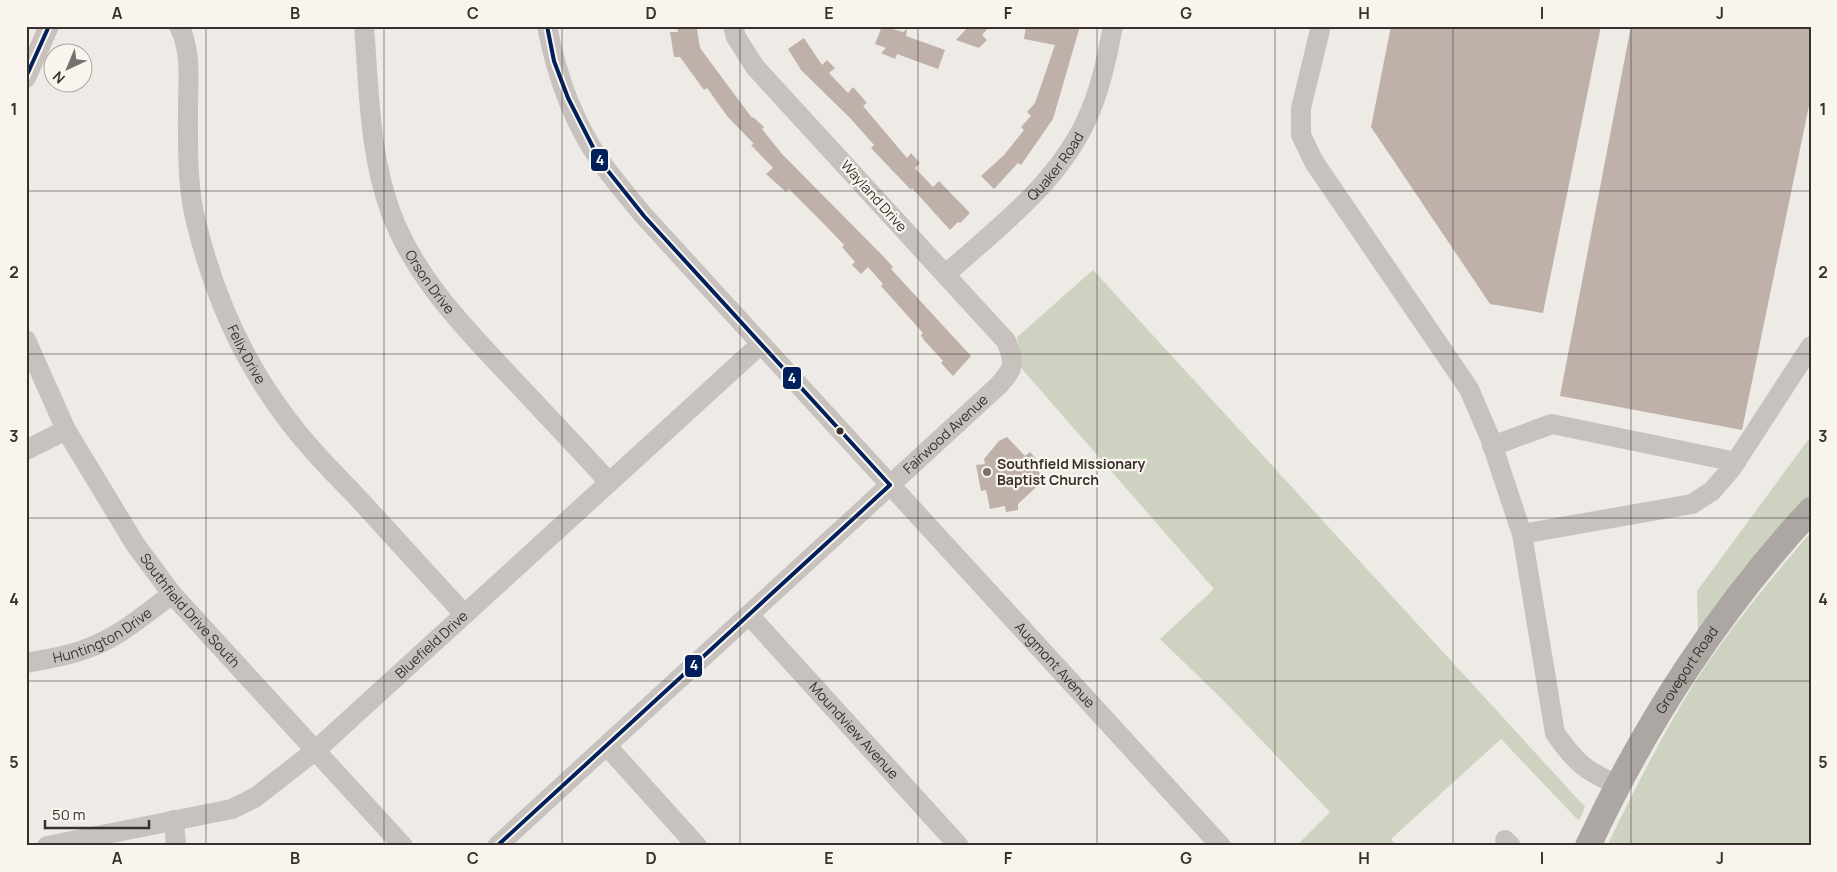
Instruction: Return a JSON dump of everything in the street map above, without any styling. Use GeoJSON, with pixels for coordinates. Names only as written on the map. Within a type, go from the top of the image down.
{"type":"FeatureCollection","features":[{"type":"Feature","properties":{"kind":"main road","name":"Groveport Road"},"geometry":{"type":"LineString","coordinates":[[1588,846],[1618,785],[1696,657],[1773,554],[1811,510]]}},
{"type":"Feature","properties":{"kind":"street"},"geometry":{"type":"LineString","coordinates":[[26,78],[49,26]]}},
{"type":"Feature","properties":{"kind":"street","name":"Felix Drive"},"geometry":{"type":"LineString","coordinates":[[179,26],[184,35],[189,60],[189,156],[194,211],[205,256],[219,298],[238,338],[258,376],[281,412],[308,445],[464,614]]}},
{"type":"Feature","properties":{"kind":"street","name":"Orson Drive"},"geometry":{"type":"LineString","coordinates":[[364,26],[373,137],[391,212],[403,240],[426,281],[455,318],[609,482]]}},
{"type":"Feature","properties":{"kind":"street","name":"Augmont Avenue"},"geometry":{"type":"LineString","coordinates":[[547,26],[554,60],[568,98],[600,161],[644,216],[1221,846]]}},
{"type":"Feature","properties":{"kind":"street","name":"Wayland Drive"},"geometry":{"type":"LineString","coordinates":[[733,26],[736,38],[756,67],[1006,341],[1012,356],[1012,364]]}},
{"type":"Feature","properties":{"kind":"street","name":"Quaker Road"},"geometry":{"type":"LineString","coordinates":[[946,274],[1031,197],[1063,160],[1075,142],[1092,106],[1105,63],[1113,26]]}},
{"type":"Feature","properties":{"kind":"street"},"geometry":{"type":"LineString","coordinates":[[1321,26],[1301,108],[1301,134],[1314,162],[1469,389],[1492,446],[1522,534],[1555,733],[1573,759],[1594,775],[1618,785]]}},
{"type":"Feature","properties":{"kind":"street","name":"Southfield Drive South"},"geometry":{"type":"LineString","coordinates":[[26,340],[66,430],[135,544],[172,594],[403,846]]}},
{"type":"Feature","properties":{"kind":"street","name":"Bluefield Drive"},"geometry":{"type":"LineString","coordinates":[[47,846],[244,804],[316,750],[761,344]]}},
{"type":"Feature","properties":{"kind":"street"},"geometry":{"type":"LineString","coordinates":[[1522,534],[1692,504],[1712,491],[1736,462],[1811,346]]}},
{"type":"Feature","properties":{"kind":"street","name":"Fairwood Avenue"},"geometry":{"type":"LineString","coordinates":[[497,846],[998,385],[1010,373],[1012,364]]}},
{"type":"Feature","properties":{"kind":"street"},"geometry":{"type":"LineString","coordinates":[[1492,446],[1552,424],[1736,462]]}},
{"type":"Feature","properties":{"kind":"street"},"geometry":{"type":"LineString","coordinates":[[26,450],[66,430]]}},
{"type":"Feature","properties":{"kind":"street","name":"Huntington Drive"},"geometry":{"type":"LineString","coordinates":[[26,663],[84,650],[105,641],[130,626],[172,594]]}},
{"type":"Feature","properties":{"kind":"street","name":"Moundview Avenue"},"geometry":{"type":"LineString","coordinates":[[749,615],[959,846]]}},
{"type":"Feature","properties":{"kind":"street"},"geometry":{"type":"LineString","coordinates":[[606,746],[697,846]]}},
{"type":"Feature","properties":{"kind":"street"},"geometry":{"type":"LineString","coordinates":[[174,820],[176,846]]}},
{"type":"Feature","properties":{"kind":"green space"},"geometry":{"type":"Polygon","coordinates":[[[1093,270],[1585,807],[1579,821],[1501,739],[1391,839],[1397,846],[1296,846],[1330,812],[1222,699],[1160,639],[1214,589],[1022,369],[1017,337],[1093,270]]]}},
{"type":"Feature","properties":{"kind":"green space"},"geometry":{"type":"Polygon","coordinates":[[[1811,436],[1811,496],[1698,632],[1697,591],[1811,436]]]}},
{"type":"Feature","properties":{"kind":"green space"},"geometry":{"type":"Polygon","coordinates":[[[1811,532],[1811,846],[1607,846],[1671,722],[1695,682],[1736,624],[1811,532]]]}},
{"type":"Feature","properties":{"kind":"building"},"geometry":{"type":"Polygon","coordinates":[[[677,26],[694,26],[694,29],[697,29],[700,48],[752,118],[764,127],[762,129],[782,154],[883,256],[893,267],[891,269],[971,356],[953,376],[941,363],[943,361],[924,340],[921,335],[923,333],[881,286],[883,284],[868,267],[861,274],[852,265],[855,262],[842,247],[844,245],[789,189],[786,192],[766,174],[773,168],[751,145],[754,144],[727,116],[707,88],[704,90],[680,57],[674,57],[670,32],[678,32],[677,26]]]}},
{"type":"Feature","properties":{"kind":"building"},"geometry":{"type":"Polygon","coordinates":[[[882,26],[903,32],[907,29],[906,36],[945,50],[938,69],[897,54],[895,59],[881,53],[886,48],[875,44],[882,26]]]}},
{"type":"Feature","properties":{"kind":"building"},"geometry":{"type":"Polygon","coordinates":[[[969,26],[990,26],[982,35],[987,40],[979,48],[956,40],[969,26]]]}},
{"type":"Feature","properties":{"kind":"building"},"geometry":{"type":"Polygon","coordinates":[[[1026,26],[1080,26],[1053,119],[1021,165],[1018,163],[994,189],[981,176],[1004,155],[1024,130],[1021,127],[1031,116],[1027,112],[1035,103],[1055,45],[1024,39],[1026,26]]]}},
{"type":"Feature","properties":{"kind":"building"},"geometry":{"type":"Polygon","coordinates":[[[1391,26],[1601,26],[1543,313],[1490,304],[1371,127],[1391,26]]]}},
{"type":"Feature","properties":{"kind":"building"},"geometry":{"type":"Polygon","coordinates":[[[1631,26],[1811,26],[1811,96],[1742,430],[1560,396],[1631,26]]]}},
{"type":"Feature","properties":{"kind":"building"},"geometry":{"type":"Polygon","coordinates":[[[804,38],[822,65],[827,60],[835,68],[829,73],[848,93],[853,87],[867,103],[863,106],[907,158],[911,153],[920,163],[915,168],[933,187],[939,181],[970,213],[960,223],[958,222],[950,230],[912,188],[911,190],[871,148],[874,145],[850,118],[801,70],[788,49],[804,38]]]}},
{"type":"Feature","properties":{"kind":"building"},"geometry":{"type":"Polygon","coordinates":[[[1007,437],[1025,456],[1030,452],[1037,460],[1033,465],[1045,479],[1018,504],[1018,510],[1006,512],[1005,506],[990,509],[986,490],[981,491],[976,465],[985,464],[984,459],[999,441],[1007,437]]]}},
{"type":"Feature","properties":{"kind":"transit line","name":"4"},"geometry":{"type":"LineString","coordinates":[[26,77],[49,26]]}},
{"type":"Feature","properties":{"kind":"transit line","name":"4"},"geometry":{"type":"LineString","coordinates":[[547,26],[554,61],[568,98],[600,161],[644,216],[890,485]]}},
{"type":"Feature","properties":{"kind":"transit line","name":"4"},"geometry":{"type":"LineString","coordinates":[[497,846],[890,485]]}},
{"type":"Feature","properties":{"kind":"place","name":"Southfield Missionary Baptist Church"},"geometry":{"type":"Point","coordinates":[987,472]}}]}
